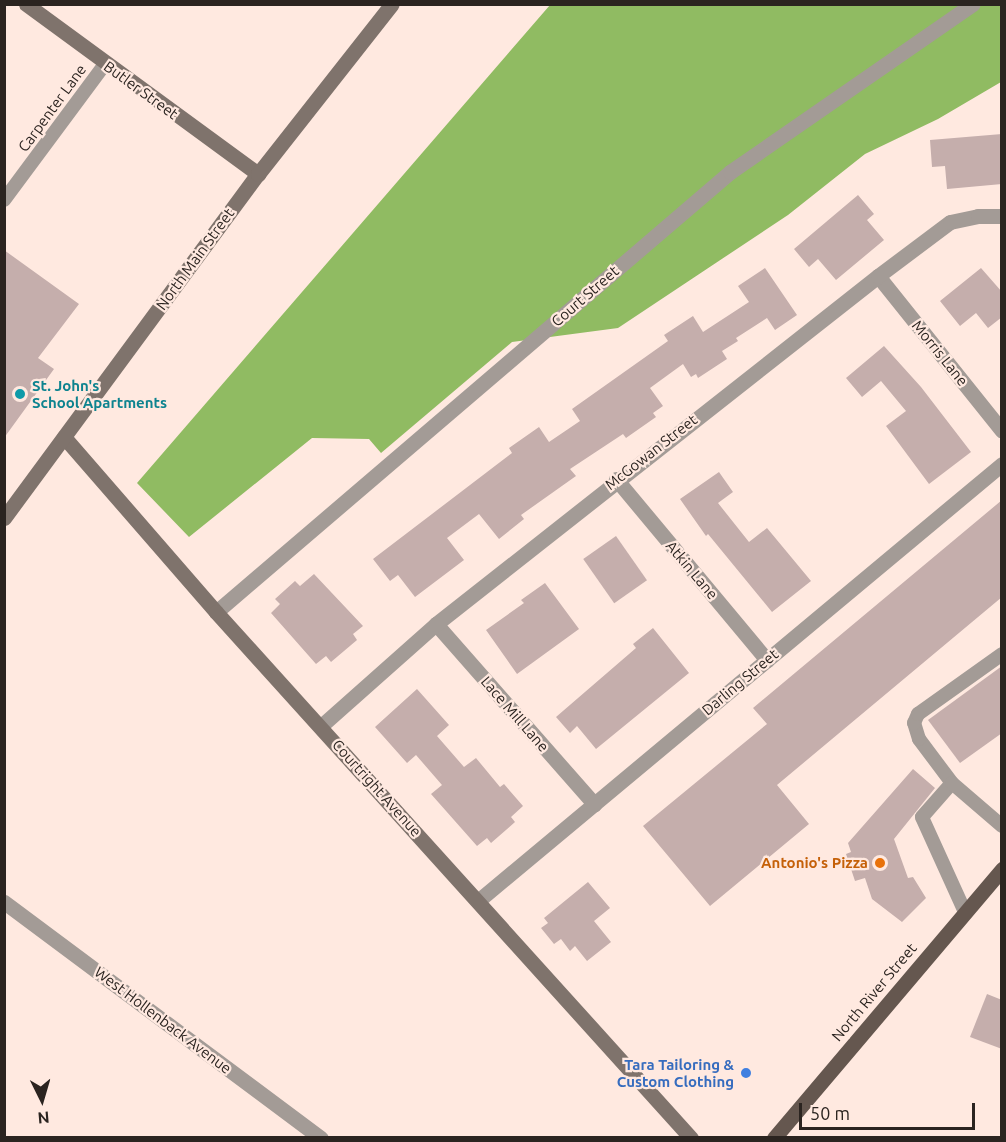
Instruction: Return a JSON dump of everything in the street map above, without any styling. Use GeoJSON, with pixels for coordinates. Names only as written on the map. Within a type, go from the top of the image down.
{"type":"FeatureCollection","features":[{"type":"Feature","properties":{"kind":"main road","name":"Butler Street"},"geometry":{"type":"LineString","coordinates":[[26,4],[258,174]]}},
{"type":"Feature","properties":{"kind":"main road","name":"North Main Street"},"geometry":{"type":"LineString","coordinates":[[4,518],[258,174],[392,4]]}},
{"type":"Feature","properties":{"kind":"main road","name":"Courtright Avenue"},"geometry":{"type":"LineString","coordinates":[[64,437],[216,612],[479,900],[691,1137]]}},
{"type":"Feature","properties":{"kind":"main road","name":"North River Street"},"geometry":{"type":"LineString","coordinates":[[774,1137],[1002,869]]}},
{"type":"Feature","properties":{"kind":"street","name":"Court Street"},"geometry":{"type":"LineString","coordinates":[[216,612],[730,172],[974,4]]}},
{"type":"Feature","properties":{"kind":"street","name":"McGowan Street"},"geometry":{"type":"LineString","coordinates":[[321,726],[436,624],[616,479],[950,222],[978,216],[1002,216]]}},
{"type":"Feature","properties":{"kind":"street","name":"Morris Lane"},"geometry":{"type":"LineString","coordinates":[[878,276],[1002,431]]}},
{"type":"Feature","properties":{"kind":"street","name":"Darling Street"},"geometry":{"type":"LineString","coordinates":[[479,900],[1002,464]]}},
{"type":"Feature","properties":{"kind":"street","name":"Atkin Lane"},"geometry":{"type":"LineString","coordinates":[[616,479],[767,660]]}},
{"type":"Feature","properties":{"kind":"street","name":"Lace Mill Lane"},"geometry":{"type":"LineString","coordinates":[[436,624],[594,804]]}},
{"type":"Feature","properties":{"kind":"street","name":"West Hollenback Avenue"},"geometry":{"type":"LineString","coordinates":[[4,902],[321,1137]]}},
{"type":"Feature","properties":{"kind":"lane","name":"Carpenter Lane"},"geometry":{"type":"LineString","coordinates":[[4,201],[105,64]]}},
{"type":"Feature","properties":{"kind":"lane"},"geometry":{"type":"LineString","coordinates":[[1002,654],[918,714],[914,723],[919,739],[952,783],[1002,826]]}},
{"type":"Feature","properties":{"kind":"lane"},"geometry":{"type":"LineString","coordinates":[[952,783],[922,817],[965,912]]}},
{"type":"Feature","properties":{"kind":"green space"},"geometry":{"type":"Polygon","coordinates":[[[550,5],[1001,5],[1001,82],[938,119],[865,154],[788,215],[618,328],[512,342],[381,453],[369,439],[312,438],[189,537],[137,483],[550,5]]]}},
{"type":"Feature","properties":{"kind":"building"},"geometry":{"type":"Polygon","coordinates":[[[1002,134],[1002,184],[947,189],[945,166],[932,167],[930,140],[1002,134]]]}},
{"type":"Feature","properties":{"kind":"building"},"geometry":{"type":"Polygon","coordinates":[[[858,195],[874,214],[867,220],[884,240],[836,280],[818,259],[809,267],[794,249],[858,195]]]}},
{"type":"Feature","properties":{"kind":"building"},"geometry":{"type":"Polygon","coordinates":[[[4,250],[79,304],[38,358],[54,369],[4,438],[4,250]]]}},
{"type":"Feature","properties":{"kind":"building"},"geometry":{"type":"Polygon","coordinates":[[[765,268],[797,315],[775,330],[767,318],[736,338],[738,341],[722,351],[727,359],[698,378],[696,374],[691,377],[683,364],[650,388],[663,406],[653,413],[656,417],[626,438],[623,434],[570,469],[576,476],[521,515],[524,519],[499,539],[479,514],[447,538],[464,560],[415,597],[398,575],[390,581],[373,559],[512,453],[509,448],[539,427],[549,442],[580,421],[572,409],[668,341],[664,335],[693,316],[703,332],[749,302],[738,286],[765,268]]]}},
{"type":"Feature","properties":{"kind":"building"},"geometry":{"type":"Polygon","coordinates":[[[981,268],[1002,292],[1002,317],[988,328],[976,313],[960,326],[940,301],[981,268]]]}},
{"type":"Feature","properties":{"kind":"building"},"geometry":{"type":"Polygon","coordinates":[[[884,346],[921,387],[971,452],[929,484],[886,426],[906,411],[881,381],[862,397],[846,378],[884,346]]]}},
{"type":"Feature","properties":{"kind":"building"},"geometry":{"type":"Polygon","coordinates":[[[719,472],[733,492],[718,503],[749,542],[767,528],[811,581],[772,612],[708,534],[706,536],[680,499],[719,472]]]}},
{"type":"Feature","properties":{"kind":"building"},"geometry":{"type":"Polygon","coordinates":[[[1002,500],[1002,597],[777,785],[809,824],[710,906],[643,826],[767,724],[753,708],[1002,500]]]}},
{"type":"Feature","properties":{"kind":"building"},"geometry":{"type":"Polygon","coordinates":[[[616,536],[647,580],[614,603],[583,559],[616,536]]]}},
{"type":"Feature","properties":{"kind":"building"},"geometry":{"type":"Polygon","coordinates":[[[314,574],[363,626],[353,634],[357,640],[331,662],[326,656],[316,664],[271,613],[280,604],[275,599],[295,581],[300,586],[314,574]]]}},
{"type":"Feature","properties":{"kind":"building"},"geometry":{"type":"Polygon","coordinates":[[[545,583],[579,629],[517,674],[486,630],[524,603],[521,600],[545,583]]]}},
{"type":"Feature","properties":{"kind":"building"},"geometry":{"type":"Polygon","coordinates":[[[653,628],[689,673],[596,749],[577,726],[570,733],[556,717],[636,648],[633,644],[653,628]]]}},
{"type":"Feature","properties":{"kind":"building"},"geometry":{"type":"Polygon","coordinates":[[[1002,666],[1002,733],[960,763],[928,720],[1002,666]]]}},
{"type":"Feature","properties":{"kind":"building"},"geometry":{"type":"Polygon","coordinates":[[[417,689],[449,725],[437,736],[464,767],[476,758],[500,787],[504,784],[523,806],[511,817],[515,822],[491,843],[487,838],[477,846],[431,794],[442,785],[416,755],[407,763],[375,727],[417,689]]]}},
{"type":"Feature","properties":{"kind":"building"},"geometry":{"type":"Polygon","coordinates":[[[913,769],[935,788],[894,839],[908,878],[913,877],[926,898],[902,922],[872,899],[865,878],[855,881],[846,854],[851,852],[848,843],[913,769]]]}},
{"type":"Feature","properties":{"kind":"building"},"geometry":{"type":"Polygon","coordinates":[[[588,882],[610,908],[594,921],[611,942],[587,961],[575,946],[570,951],[561,939],[554,944],[541,928],[548,923],[544,918],[588,882]]]}},
{"type":"Feature","properties":{"kind":"building"},"geometry":{"type":"Polygon","coordinates":[[[987,994],[1002,1000],[1002,1049],[970,1037],[987,994]]]}},
{"type":"Feature","properties":{"kind":"place","name":"St. John's School Apartments"},"geometry":{"type":"Point","coordinates":[20,394]}},
{"type":"Feature","properties":{"kind":"place","name":"Antonio's Pizza"},"geometry":{"type":"Point","coordinates":[880,863]}},
{"type":"Feature","properties":{"kind":"place","name":"Tara Tailoring & Custom Clothing"},"geometry":{"type":"Point","coordinates":[746,1073]}}]}
